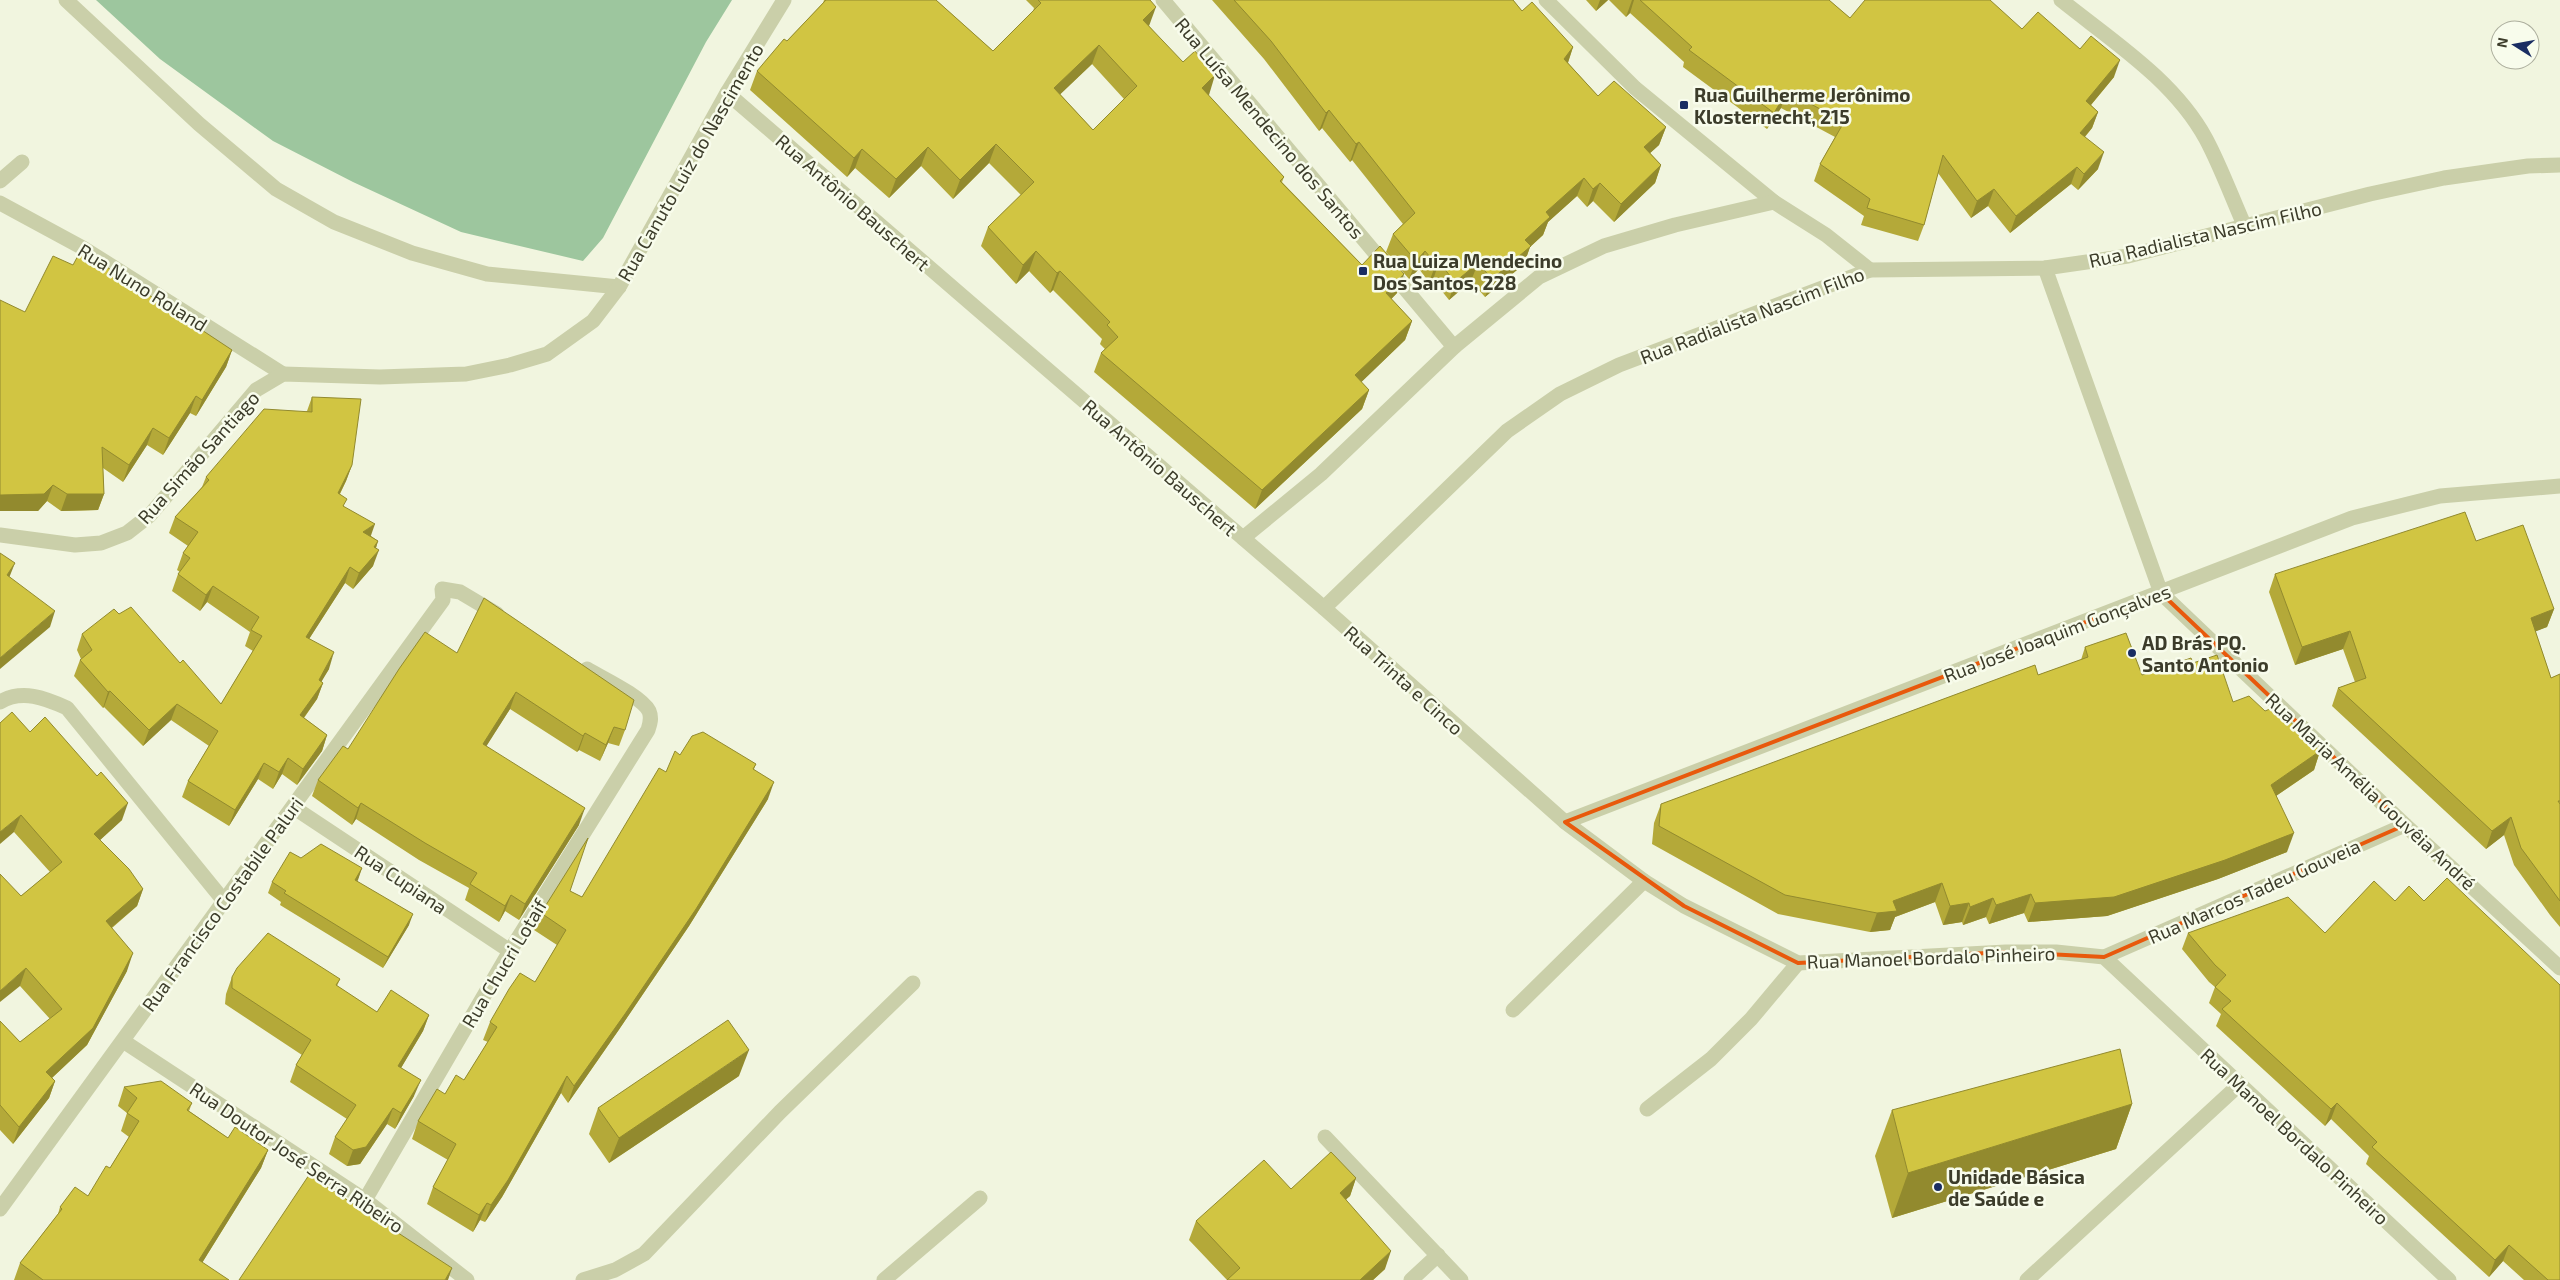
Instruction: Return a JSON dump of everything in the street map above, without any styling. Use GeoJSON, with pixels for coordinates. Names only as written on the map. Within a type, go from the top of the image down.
{"type":"FeatureCollection","features":[{"type":"Feature","properties":{"kind":"street"},"geometry":{"type":"LineString","coordinates":[[66,0],[199,124],[276,189],[334,222],[412,253],[487,274],[619,287]]}},
{"type":"Feature","properties":{"kind":"street","name":"Rua Canuto Luiz do Nascimento"},"geometry":{"type":"LineString","coordinates":[[283,374],[380,377],[466,374],[510,365],[547,354],[593,321],[619,287],[727,93],[784,0]]}},
{"type":"Feature","properties":{"kind":"street","name":"Rua Luísa Mendecino dos Santos"},"geometry":{"type":"LineString","coordinates":[[1163,0],[1454,347]]}},
{"type":"Feature","properties":{"kind":"street"},"geometry":{"type":"LineString","coordinates":[[1546,0],[1635,88],[1774,202],[1826,235],[1870,270]]}},
{"type":"Feature","properties":{"kind":"street"},"geometry":{"type":"LineString","coordinates":[[2061,0],[2133,57],[2173,93],[2206,139],[2245,227]]}},
{"type":"Feature","properties":{"kind":"street","name":"Rua Antônio Bauschert"},"geometry":{"type":"LineString","coordinates":[[727,93],[1242,538],[1321,474],[1454,347],[1539,277],[1604,246],[1675,225],[1774,202]]}},
{"type":"Feature","properties":{"kind":"street"},"geometry":{"type":"LineString","coordinates":[[0,181],[22,162]]}},
{"type":"Feature","properties":{"kind":"street","name":"Rua Radialista Nascim Filho"},"geometry":{"type":"LineString","coordinates":[[1324,608],[1507,431],[1560,394],[1619,365],[1870,270],[2045,268],[2128,256],[2444,178],[2528,166],[2560,166]]}},
{"type":"Feature","properties":{"kind":"street","name":"Rua Nuno Roland"},"geometry":{"type":"LineString","coordinates":[[0,203],[83,248],[283,374]]}},
{"type":"Feature","properties":{"kind":"street"},"geometry":{"type":"LineString","coordinates":[[2045,268],[2161,593]]}},
{"type":"Feature","properties":{"kind":"street","name":"Rua Simão Santiago"},"geometry":{"type":"LineString","coordinates":[[0,535],[75,545],[101,542],[127,533],[150,516],[256,390],[283,374]]}},
{"type":"Feature","properties":{"kind":"street","name":"Rua José Joaquim Gonçalves"},"geometry":{"type":"LineString","coordinates":[[1565,822],[2352,518],[2440,496],[2560,486]]}},
{"type":"Feature","properties":{"kind":"street","name":"Rua Trinta e Cinco"},"geometry":{"type":"LineString","coordinates":[[1242,538],[1324,608],[1565,822]]}},
{"type":"Feature","properties":{"kind":"street","name":"Rua Francisco Costabile Paluri"},"geometry":{"type":"LineString","coordinates":[[0,1209],[443,600],[442,589],[460,592],[510,622]]}},
{"type":"Feature","properties":{"kind":"street","name":"Rua Maria Amélia Gouvêia André"},"geometry":{"type":"LineString","coordinates":[[2161,593],[2405,825],[2560,968]]}},
{"type":"Feature","properties":{"kind":"street","name":"Rua Chucri Lotaif"},"geometry":{"type":"LineString","coordinates":[[365,1200],[510,951],[648,730],[651,721],[649,711],[641,702],[575,662]]}},
{"type":"Feature","properties":{"kind":"street"},"geometry":{"type":"LineString","coordinates":[[1,701],[21,694],[46,698],[66,708],[224,901]]}},
{"type":"Feature","properties":{"kind":"street","name":"Rua Cupiana"},"geometry":{"type":"LineString","coordinates":[[293,807],[510,951]]}},
{"type":"Feature","properties":{"kind":"street","name":"Rua Manoel Bordalo Pinheiro"},"geometry":{"type":"LineString","coordinates":[[1565,822],[1644,881],[1684,906],[1798,963],[2006,952],[2056,952],[2104,957],[2448,1280]]}},
{"type":"Feature","properties":{"kind":"street","name":"Rua Marcos Tadeu Gouveia"},"geometry":{"type":"LineString","coordinates":[[2104,957],[2405,825]]}},
{"type":"Feature","properties":{"kind":"street"},"geometry":{"type":"LineString","coordinates":[[1513,1010],[1644,881]]}},
{"type":"Feature","properties":{"kind":"street"},"geometry":{"type":"LineString","coordinates":[[1647,1109],[1711,1059],[1751,1019],[1798,963]]}},
{"type":"Feature","properties":{"kind":"street"},"geometry":{"type":"LineString","coordinates":[[583,1280],[615,1270],[644,1254],[780,1112],[913,983]]}},
{"type":"Feature","properties":{"kind":"street","name":"Rua Doutor José Serra Ribeiro"},"geometry":{"type":"LineString","coordinates":[[123,1041],[365,1200],[467,1280]]}},
{"type":"Feature","properties":{"kind":"street"},"geometry":{"type":"LineString","coordinates":[[2027,1280],[2240,1084]]}},
{"type":"Feature","properties":{"kind":"street"},"geometry":{"type":"LineString","coordinates":[[1326,1137],[1461,1280]]}},
{"type":"Feature","properties":{"kind":"street"},"geometry":{"type":"LineString","coordinates":[[884,1280],[980,1198]]}},
{"type":"Feature","properties":{"kind":"street"},"geometry":{"type":"LineString","coordinates":[[1411,1280],[1438,1255]]}},
{"type":"Feature","properties":{"kind":"highlighted area"},"geometry":{"type":"Polygon","coordinates":[[[2161,593],[2405,825],[2104,957],[2006,952],[1798,963],[1684,906],[1565,822],[2161,593]]]}},
{"type":"Feature","properties":{"kind":"green space"},"geometry":{"type":"Polygon","coordinates":[[[96,0],[732,0],[706,42],[603,238],[583,261],[461,232],[353,182],[273,141],[160,59],[96,0]]]}},
{"type":"Feature","properties":{"kind":"building"},"geometry":{"type":"Polygon","coordinates":[[[826,0],[936,0],[993,51],[1041,3],[1038,0],[1150,0],[1156,7],[1143,20],[1183,62],[1195,51],[1215,75],[1202,88],[1284,177],[1280,181],[1362,265],[1380,246],[1404,274],[1386,293],[1412,321],[1355,375],[1369,390],[1262,490],[1101,353],[1118,337],[1107,325],[1110,322],[1060,271],[1057,273],[1036,251],[1023,265],[988,227],[1034,182],[996,144],[960,180],[928,147],[896,179],[862,149],[854,158],[757,71],[784,39],[787,41],[826,0]],[[1099,45],[1054,88],[1093,130],[1137,86],[1099,45]]]}},
{"type":"Feature","properties":{"kind":"building"},"geometry":{"type":"Polygon","coordinates":[[[1234,0],[1513,0],[1522,11],[1532,2],[1573,47],[1564,59],[1598,96],[1614,81],[1666,127],[1644,147],[1661,165],[1621,204],[1600,183],[1593,189],[1584,178],[1546,212],[1550,217],[1525,240],[1531,246],[1492,279],[1478,263],[1455,282],[1439,262],[1436,264],[1425,251],[1416,261],[1393,234],[1415,213],[1359,142],[1356,144],[1329,110],[1326,113],[1271,41],[1234,0]]]}},
{"type":"Feature","properties":{"kind":"building"},"geometry":{"type":"Polygon","coordinates":[[[1640,0],[1829,0],[1850,18],[1865,0],[1990,0],[2022,29],[2038,12],[2080,49],[2091,36],[2120,60],[2086,101],[2098,112],[2080,133],[2104,152],[2084,174],[2077,167],[2016,216],[1994,189],[1977,201],[1943,155],[1924,225],[1867,208],[1870,199],[1820,164],[1844,122],[1787,91],[1774,113],[1689,50],[1692,47],[1640,0]]]}},
{"type":"Feature","properties":{"kind":"building"},"geometry":{"type":"Polygon","coordinates":[[[81,250],[232,350],[202,400],[196,396],[169,438],[153,428],[129,465],[102,447],[104,494],[67,494],[53,485],[44,494],[0,495],[0,300],[25,312],[53,256],[73,265],[81,250]]]}},
{"type":"Feature","properties":{"kind":"building"},"geometry":{"type":"Polygon","coordinates":[[[312,397],[361,399],[352,465],[338,493],[347,499],[343,506],[375,524],[363,532],[378,541],[374,547],[379,550],[359,573],[350,567],[306,637],[334,652],[319,680],[323,683],[300,715],[327,735],[303,769],[288,758],[279,772],[264,763],[235,810],[188,781],[218,731],[177,704],[149,730],[110,691],[108,692],[80,660],[92,650],[82,634],[114,609],[119,614],[131,607],[180,663],[183,660],[221,704],[262,636],[251,630],[259,617],[213,586],[206,595],[178,574],[190,558],[183,553],[198,532],[175,517],[209,480],[206,477],[264,409],[312,412],[312,397]]]}},
{"type":"Feature","properties":{"kind":"building"},"geometry":{"type":"Polygon","coordinates":[[[2465,512],[2476,541],[2523,525],[2554,609],[2531,618],[2551,678],[2560,674],[2560,801],[2558,801],[2560,804],[2560,901],[2521,848],[2511,817],[2492,831],[2338,688],[2366,678],[2350,631],[2302,647],[2275,574],[2465,512]]]}},
{"type":"Feature","properties":{"kind":"building"},"geometry":{"type":"Polygon","coordinates":[[[0,553],[15,563],[7,575],[55,611],[0,658],[0,553]]]}},
{"type":"Feature","properties":{"kind":"building"},"geometry":{"type":"Polygon","coordinates":[[[484,598],[634,700],[625,730],[614,727],[606,745],[585,733],[583,736],[516,692],[483,744],[585,808],[525,904],[511,895],[505,906],[470,884],[477,873],[361,803],[358,808],[318,780],[343,746],[348,749],[425,632],[457,653],[484,598]]]}},
{"type":"Feature","properties":{"kind":"building"},"geometry":{"type":"Polygon","coordinates":[[[2126,633],[2142,675],[2191,658],[2193,663],[2217,655],[2233,702],[2249,696],[2265,711],[2275,707],[2320,751],[2271,785],[2294,833],[2225,860],[2114,897],[2035,903],[2031,894],[1996,905],[1993,898],[1970,907],[1969,903],[1950,906],[1942,883],[1893,901],[1897,911],[1877,913],[1785,895],[1659,826],[1661,804],[2035,665],[2038,675],[2088,657],[2085,647],[2126,633]]]}},
{"type":"Feature","properties":{"kind":"building"},"geometry":{"type":"Polygon","coordinates":[[[12,712],[30,732],[45,717],[97,776],[101,772],[128,803],[94,834],[129,869],[143,889],[106,921],[133,953],[93,1028],[46,1072],[55,1081],[19,1127],[0,1105],[0,1021],[20,1042],[62,1009],[26,968],[0,991],[0,874],[21,896],[62,862],[21,815],[0,832],[0,723],[12,712]]]}},
{"type":"Feature","properties":{"kind":"building"},"geometry":{"type":"Polygon","coordinates":[[[703,732],[756,764],[753,769],[774,782],[696,909],[625,1014],[574,1086],[567,1076],[508,1180],[491,1205],[487,1203],[479,1215],[433,1187],[456,1144],[418,1121],[437,1089],[445,1094],[456,1075],[464,1080],[497,1027],[490,1022],[520,973],[535,982],[566,930],[541,913],[588,838],[570,891],[582,897],[659,768],[666,772],[675,751],[680,755],[692,736],[703,732]]]}},
{"type":"Feature","properties":{"kind":"building"},"geometry":{"type":"Polygon","coordinates":[[[321,844],[362,868],[355,880],[413,914],[388,957],[284,893],[286,891],[272,882],[290,852],[301,858],[321,844]]]}},
{"type":"Feature","properties":{"kind":"building"},"geometry":{"type":"Polygon","coordinates":[[[2447,878],[2560,985],[2560,1280],[2548,1280],[2509,1245],[2495,1260],[2372,1147],[2377,1142],[2337,1103],[2331,1109],[2222,1009],[2231,1001],[2215,987],[2226,975],[2188,933],[2288,897],[2325,933],[2374,881],[2395,901],[2409,886],[2424,901],[2447,878]]]}},
{"type":"Feature","properties":{"kind":"building"},"geometry":{"type":"Polygon","coordinates":[[[268,933],[340,979],[336,985],[377,1012],[391,990],[429,1015],[398,1066],[421,1080],[401,1113],[393,1108],[366,1147],[353,1150],[335,1137],[356,1105],[296,1065],[311,1040],[232,988],[232,977],[237,968],[268,933]]]}},
{"type":"Feature","properties":{"kind":"building"},"geometry":{"type":"Polygon","coordinates":[[[728,1020],[749,1050],[619,1138],[598,1108],[728,1020]]]}},
{"type":"Feature","properties":{"kind":"building"},"geometry":{"type":"Polygon","coordinates":[[[2120,1049],[2132,1104],[1908,1173],[1892,1110],[2120,1049]]]}},
{"type":"Feature","properties":{"kind":"building"},"geometry":{"type":"Polygon","coordinates":[[[161,1081],[192,1103],[187,1110],[228,1138],[235,1127],[268,1150],[199,1260],[229,1280],[43,1280],[20,1263],[62,1209],[60,1207],[75,1187],[88,1196],[106,1166],[110,1168],[139,1121],[127,1113],[137,1098],[124,1087],[161,1081]]]}},
{"type":"Feature","properties":{"kind":"building"},"geometry":{"type":"Polygon","coordinates":[[[1331,1152],[1356,1178],[1340,1193],[1391,1251],[1360,1280],[1227,1280],[1240,1268],[1196,1221],[1264,1160],[1291,1189],[1331,1152]]]}},
{"type":"Feature","properties":{"kind":"building"},"geometry":{"type":"Polygon","coordinates":[[[309,1175],[452,1268],[445,1280],[239,1280],[309,1175]]]}},
{"type":"Feature","properties":{"kind":"place","name":"Rua Guilherme Jerônimo Klosternecht, 215"},"geometry":{"type":"Point","coordinates":[1684,105]}},
{"type":"Feature","properties":{"kind":"place","name":"Rua Luiza Mendecino Dos Santos, 228"},"geometry":{"type":"Point","coordinates":[1363,271]}},
{"type":"Feature","properties":{"kind":"place","name":"AD Brás PQ. Santo Antonio"},"geometry":{"type":"Point","coordinates":[2132,653]}},
{"type":"Feature","properties":{"kind":"place","name":"Unidade Básica de Saúde e"},"geometry":{"type":"Point","coordinates":[1938,1187]}}]}
